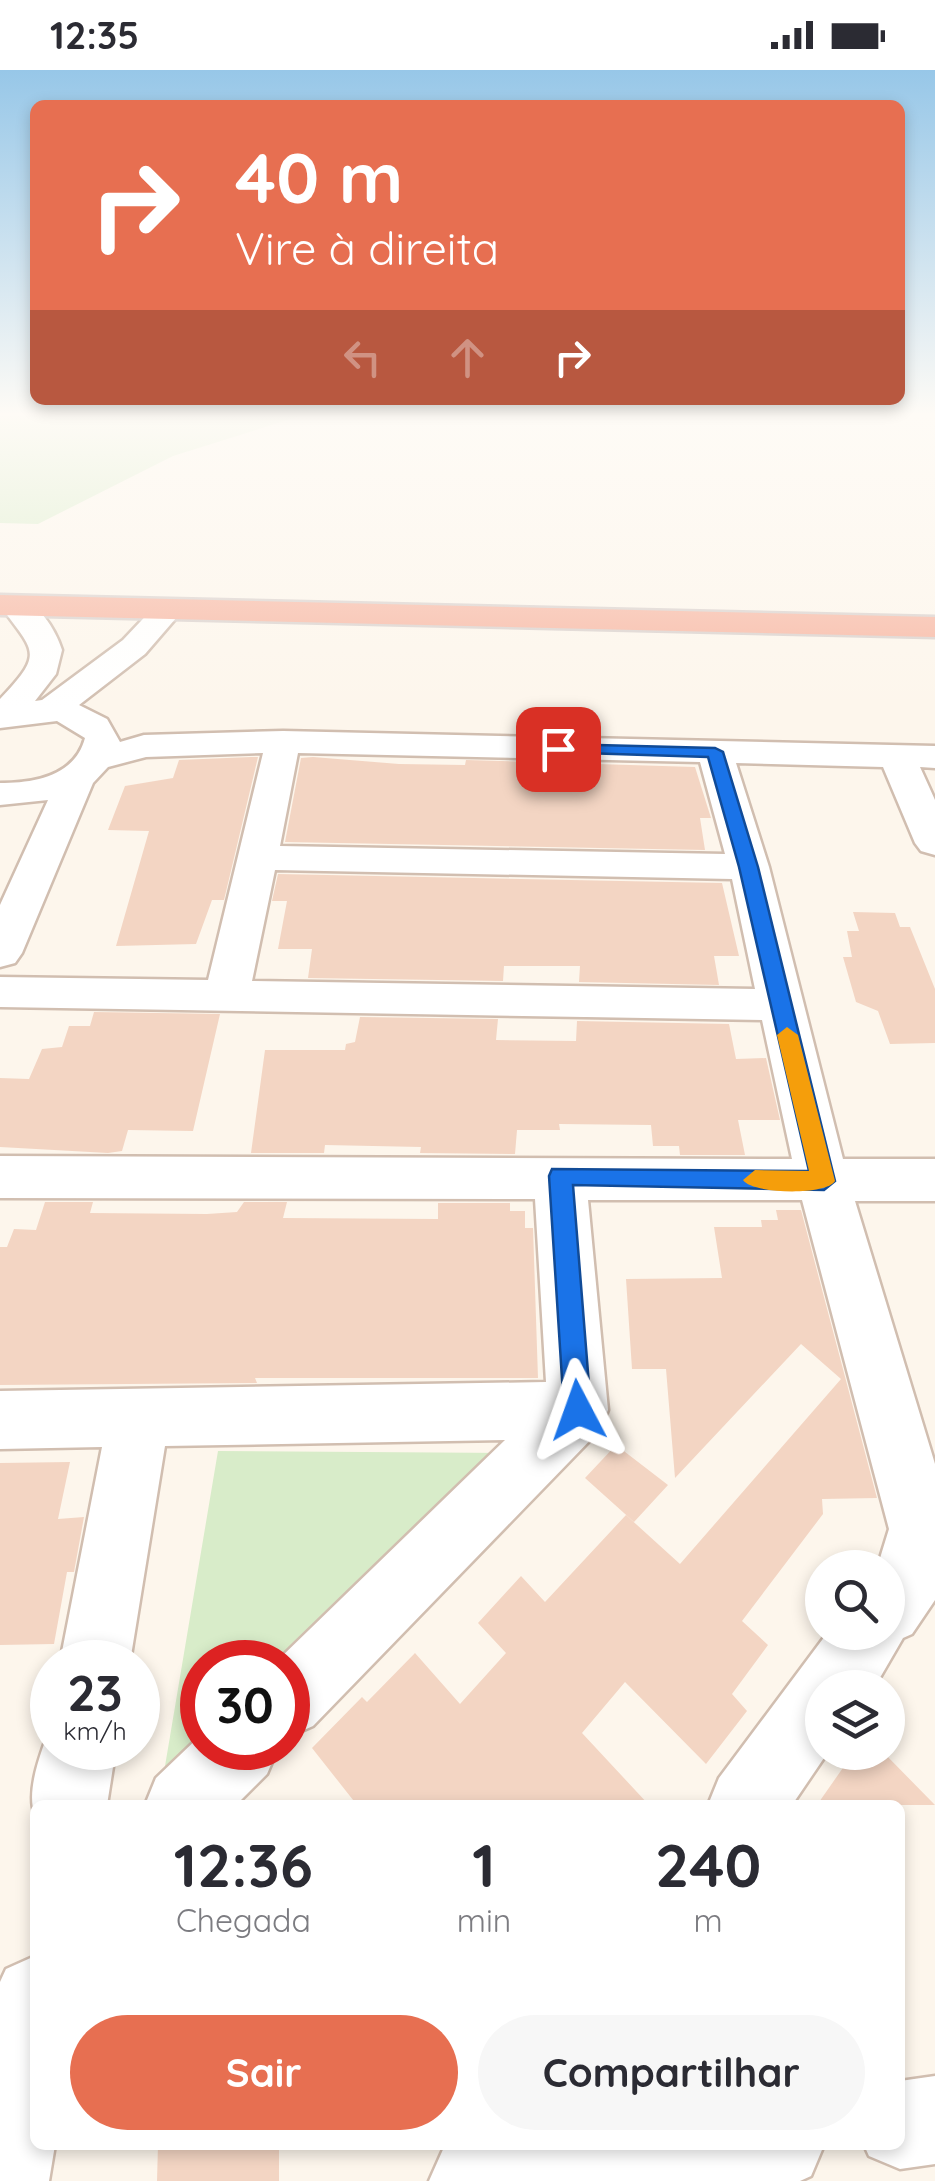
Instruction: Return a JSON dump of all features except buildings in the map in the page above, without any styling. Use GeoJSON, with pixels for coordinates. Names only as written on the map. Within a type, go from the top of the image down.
{"type":"FeatureCollection","features":[{"type":"Feature","properties":{"kind":"highway"},"geometry":{"type":"LineString","coordinates":[[8,605],[935,627]]}},
{"type":"Feature","properties":{"kind":"street"},"geometry":{"type":"LineString","coordinates":[[2,717],[48,660],[49,646],[42,632],[8,605]]}},
{"type":"Feature","properties":{"kind":"street"},"geometry":{"type":"LineString","coordinates":[[50,711],[134,647],[168,610]]}},
{"type":"Feature","properties":{"kind":"street"},"geometry":{"type":"LineString","coordinates":[[0,953],[93,757],[86,719],[50,711],[2,717]]}},
{"type":"Feature","properties":{"kind":"street"},"geometry":{"type":"LineString","coordinates":[[227,995],[284,742]]}},
{"type":"Feature","properties":{"kind":"street"},"geometry":{"type":"LineString","coordinates":[[0,794],[34,792],[93,757],[144,746],[284,742],[935,757]]}},
{"type":"Feature","properties":{"kind":"street"},"geometry":{"type":"LineString","coordinates":[[715,752],[748,867],[824,1181],[922,1530],[913,1574],[905,1586]]}},
{"type":"Feature","properties":{"kind":"street"},"geometry":{"type":"LineString","coordinates":[[897,756],[935,844]]}},
{"type":"Feature","properties":{"kind":"street"},"geometry":{"type":"LineString","coordinates":[[258,858],[748,867]]}},
{"type":"Feature","properties":{"kind":"street"},"geometry":{"type":"LineString","coordinates":[[0,992],[780,1005]]}},
{"type":"Feature","properties":{"kind":"street"},"geometry":{"type":"LineString","coordinates":[[0,1176],[935,1180]]}},
{"type":"Feature","properties":{"kind":"street"},"geometry":{"type":"LineString","coordinates":[[310,1679],[578,1410],[560,1176]]}},
{"type":"Feature","properties":{"kind":"street"},"geometry":{"type":"LineString","coordinates":[[0,1420],[578,1410]]}},
{"type":"Feature","properties":{"kind":"street"},"geometry":{"type":"LineString","coordinates":[[99,1640],[138,1420]]}},
{"type":"Feature","properties":{"kind":"street"},"geometry":{"type":"LineString","coordinates":[[750,1800],[805,1723]]}},
{"type":"Feature","properties":{"kind":"street"},"geometry":{"type":"LineString","coordinates":[[70,1800],[76,1770]]}},
{"type":"Feature","properties":{"kind":"street"},"geometry":{"type":"LineString","coordinates":[[188,1800],[219,1770]]}},
{"type":"Feature","properties":{"kind":"street"},"geometry":{"type":"LineString","coordinates":[[4,2181],[30,2028]]}},
{"type":"Feature","properties":{"kind":"street"},"geometry":{"type":"LineString","coordinates":[[905,2125],[935,2120]]}},
{"type":"Feature","properties":{"kind":"street"},"geometry":{"type":"LineString","coordinates":[[474,2181],[496,2150]]}},
{"type":"Feature","properties":{"kind":"street"},"geometry":{"type":"LineString","coordinates":[[558,2181],[749,2150]]}},
{"type":"Feature","properties":{"kind":"green space"},"geometry":{"type":"Polygon","coordinates":[[[0,511],[65,511],[38,524],[0,523],[0,511]]]}},
{"type":"Feature","properties":{"kind":"green space"},"geometry":{"type":"Polygon","coordinates":[[[218,1451],[524,1453],[310,1649],[310,1640],[186,1640],[218,1451]]]}},
{"type":"Feature","properties":{"kind":"green space"},"geometry":{"type":"Polygon","coordinates":[[[180,1677],[180,1767],[162,1784],[180,1677]]]}},
{"type":"Feature","properties":{"kind":"slow traffic"},"geometry":{"type":"LineString","coordinates":[[755,1180],[824,1181],[787,1035]]}},
{"type":"Feature","properties":{"kind":"route"},"geometry":{"type":"LineString","coordinates":[[558,749],[715,752],[748,867],[824,1181],[560,1176],[578,1410]]}}]}
